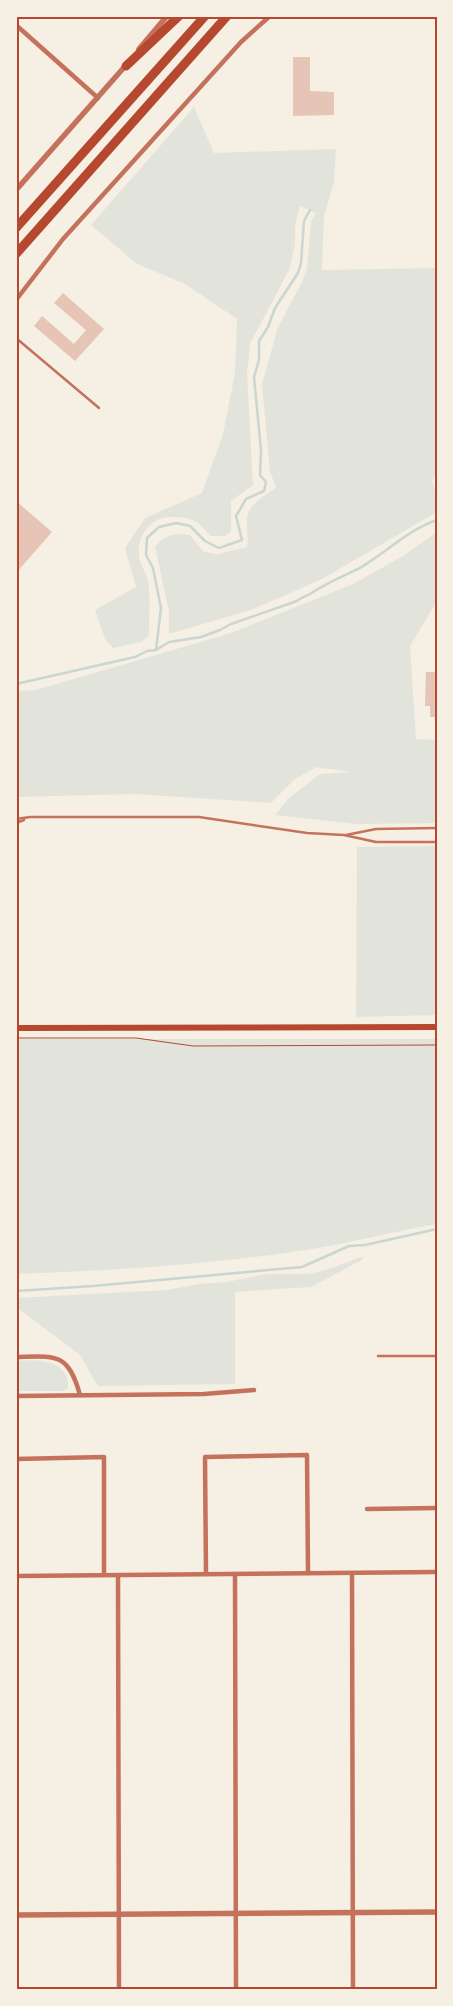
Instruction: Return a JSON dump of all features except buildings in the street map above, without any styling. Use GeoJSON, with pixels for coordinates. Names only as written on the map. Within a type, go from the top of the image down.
{"type":"FeatureCollection","features":[{"type":"Feature","properties":{"kind":"highway"},"geometry":{"type":"LineString","coordinates":[[126,66],[179,16]]}},
{"type":"Feature","properties":{"kind":"highway"},"geometry":{"type":"LineString","coordinates":[[16,228],[205,16]]}},
{"type":"Feature","properties":{"kind":"highway"},"geometry":{"type":"LineString","coordinates":[[16,254],[227,16]]}},
{"type":"Feature","properties":{"kind":"main road"},"geometry":{"type":"LineString","coordinates":[[16,1028],[437,1027]]}},
{"type":"Feature","properties":{"kind":"street"},"geometry":{"type":"LineString","coordinates":[[16,190],[126,66],[167,16]]}},
{"type":"Feature","properties":{"kind":"street"},"geometry":{"type":"LineString","coordinates":[[16,300],[63,239],[241,42],[270,16]]}},
{"type":"Feature","properties":{"kind":"street"},"geometry":{"type":"LineString","coordinates":[[16,25],[98,98]]}},
{"type":"Feature","properties":{"kind":"street"},"geometry":{"type":"LineString","coordinates":[[16,1356],[51,1356],[61,1359],[69,1367],[80,1396]]}},
{"type":"Feature","properties":{"kind":"street"},"geometry":{"type":"LineString","coordinates":[[16,1396],[204,1394],[254,1390]]}},
{"type":"Feature","properties":{"kind":"street"},"geometry":{"type":"LineString","coordinates":[[206,1574],[205,1457],[308,1455],[308,1573]]}},
{"type":"Feature","properties":{"kind":"street"},"geometry":{"type":"LineString","coordinates":[[16,1459],[104,1457],[104,1575]]}},
{"type":"Feature","properties":{"kind":"street"},"geometry":{"type":"LineString","coordinates":[[367,1509],[437,1508]]}},
{"type":"Feature","properties":{"kind":"street"},"geometry":{"type":"LineString","coordinates":[[16,1576],[437,1572]]}},
{"type":"Feature","properties":{"kind":"street"},"geometry":{"type":"LineString","coordinates":[[352,1573],[353,1990]]}},
{"type":"Feature","properties":{"kind":"street"},"geometry":{"type":"LineString","coordinates":[[235,1574],[236,1990]]}},
{"type":"Feature","properties":{"kind":"street"},"geometry":{"type":"LineString","coordinates":[[118,1575],[119,1990]]}},
{"type":"Feature","properties":{"kind":"street"},"geometry":{"type":"LineString","coordinates":[[16,1915],[437,1912]]}},
{"type":"Feature","properties":{"kind":"lane"},"geometry":{"type":"LineString","coordinates":[[16,338],[99,408]]}},
{"type":"Feature","properties":{"kind":"lane"},"geometry":{"type":"LineString","coordinates":[[16,821],[30,817],[199,817],[299,832],[344,835],[376,842],[437,842]]}},
{"type":"Feature","properties":{"kind":"lane"},"geometry":{"type":"LineString","coordinates":[[344,835],[376,829],[437,828]]}},
{"type":"Feature","properties":{"kind":"lane"},"geometry":{"type":"LineString","coordinates":[[378,1356],[437,1356]]}},
{"type":"Feature","properties":{"kind":"path"},"geometry":{"type":"LineString","coordinates":[[16,1038],[136,1038],[193,1046],[437,1045]]}},
{"type":"Feature","properties":{"kind":"shaded area"},"geometry":{"type":"Polygon","coordinates":[[[194,107],[214,153],[336,149],[334,182],[324,216],[322,270],[437,268],[437,472],[432,481],[437,494],[437,512],[322,579],[251,610],[169,634],[169,612],[155,547],[163,539],[171,535],[180,534],[190,535],[204,552],[218,554],[247,547],[248,513],[258,500],[276,487],[270,472],[262,384],[278,327],[307,269],[311,222],[315,214],[318,214],[300,206],[295,225],[295,244],[290,268],[250,344],[247,373],[253,485],[231,501],[231,531],[225,536],[210,536],[194,520],[178,517],[157,520],[147,529],[140,541],[139,556],[149,588],[149,635],[141,642],[113,648],[105,639],[95,610],[136,587],[125,548],[145,518],[202,493],[223,434],[235,373],[237,319],[185,284],[137,264],[91,225],[194,107]]]}},
{"type":"Feature","properties":{"kind":"shaded area"},"geometry":{"type":"Polygon","coordinates":[[[437,532],[437,601],[410,646],[416,739],[437,740],[437,823],[357,824],[275,815],[289,798],[320,774],[351,772],[316,767],[295,779],[271,803],[135,794],[16,797],[16,691],[36,690],[231,633],[353,584],[403,556],[437,532]]]}},
{"type":"Feature","properties":{"kind":"shaded area"},"geometry":{"type":"Polygon","coordinates":[[[437,846],[437,1015],[356,1017],[357,847],[437,846]]]}},
{"type":"Feature","properties":{"kind":"shaded area"},"geometry":{"type":"Polygon","coordinates":[[[16,1039],[437,1039],[437,1224],[329,1246],[212,1262],[16,1274],[16,1039]]]}},
{"type":"Feature","properties":{"kind":"shaded area"},"geometry":{"type":"Polygon","coordinates":[[[363,1256],[362,1260],[311,1287],[235,1292],[235,1384],[98,1386],[80,1355],[16,1307],[16,1298],[167,1290],[199,1284],[227,1282],[266,1274],[310,1274],[363,1256]]]}},
{"type":"Feature","properties":{"kind":"shaded area"},"geometry":{"type":"Polygon","coordinates":[[[33,1360],[51,1363],[64,1372],[68,1388],[64,1391],[16,1391],[16,1361],[33,1360]]]}},
{"type":"Feature","properties":{"kind":"waterway"},"geometry":{"type":"LineString","coordinates":[[156,650],[161,608],[153,568],[146,555],[147,538],[159,527],[176,523],[190,526],[205,541],[219,548],[242,540],[236,516],[246,499],[264,491],[266,482],[260,475],[261,450],[254,377],[259,360],[259,341],[268,327],[275,308],[298,273],[301,263],[304,221],[310,210]]}},
{"type":"Feature","properties":{"kind":"waterway"},"geometry":{"type":"LineString","coordinates":[[16,684],[135,657],[147,651],[156,650],[169,642],[201,637],[231,624],[297,601],[358,569],[406,536],[437,520]]}},
{"type":"Feature","properties":{"kind":"waterway"},"geometry":{"type":"LineString","coordinates":[[16,1291],[302,1267],[349,1246],[365,1245],[437,1229]]}}]}
